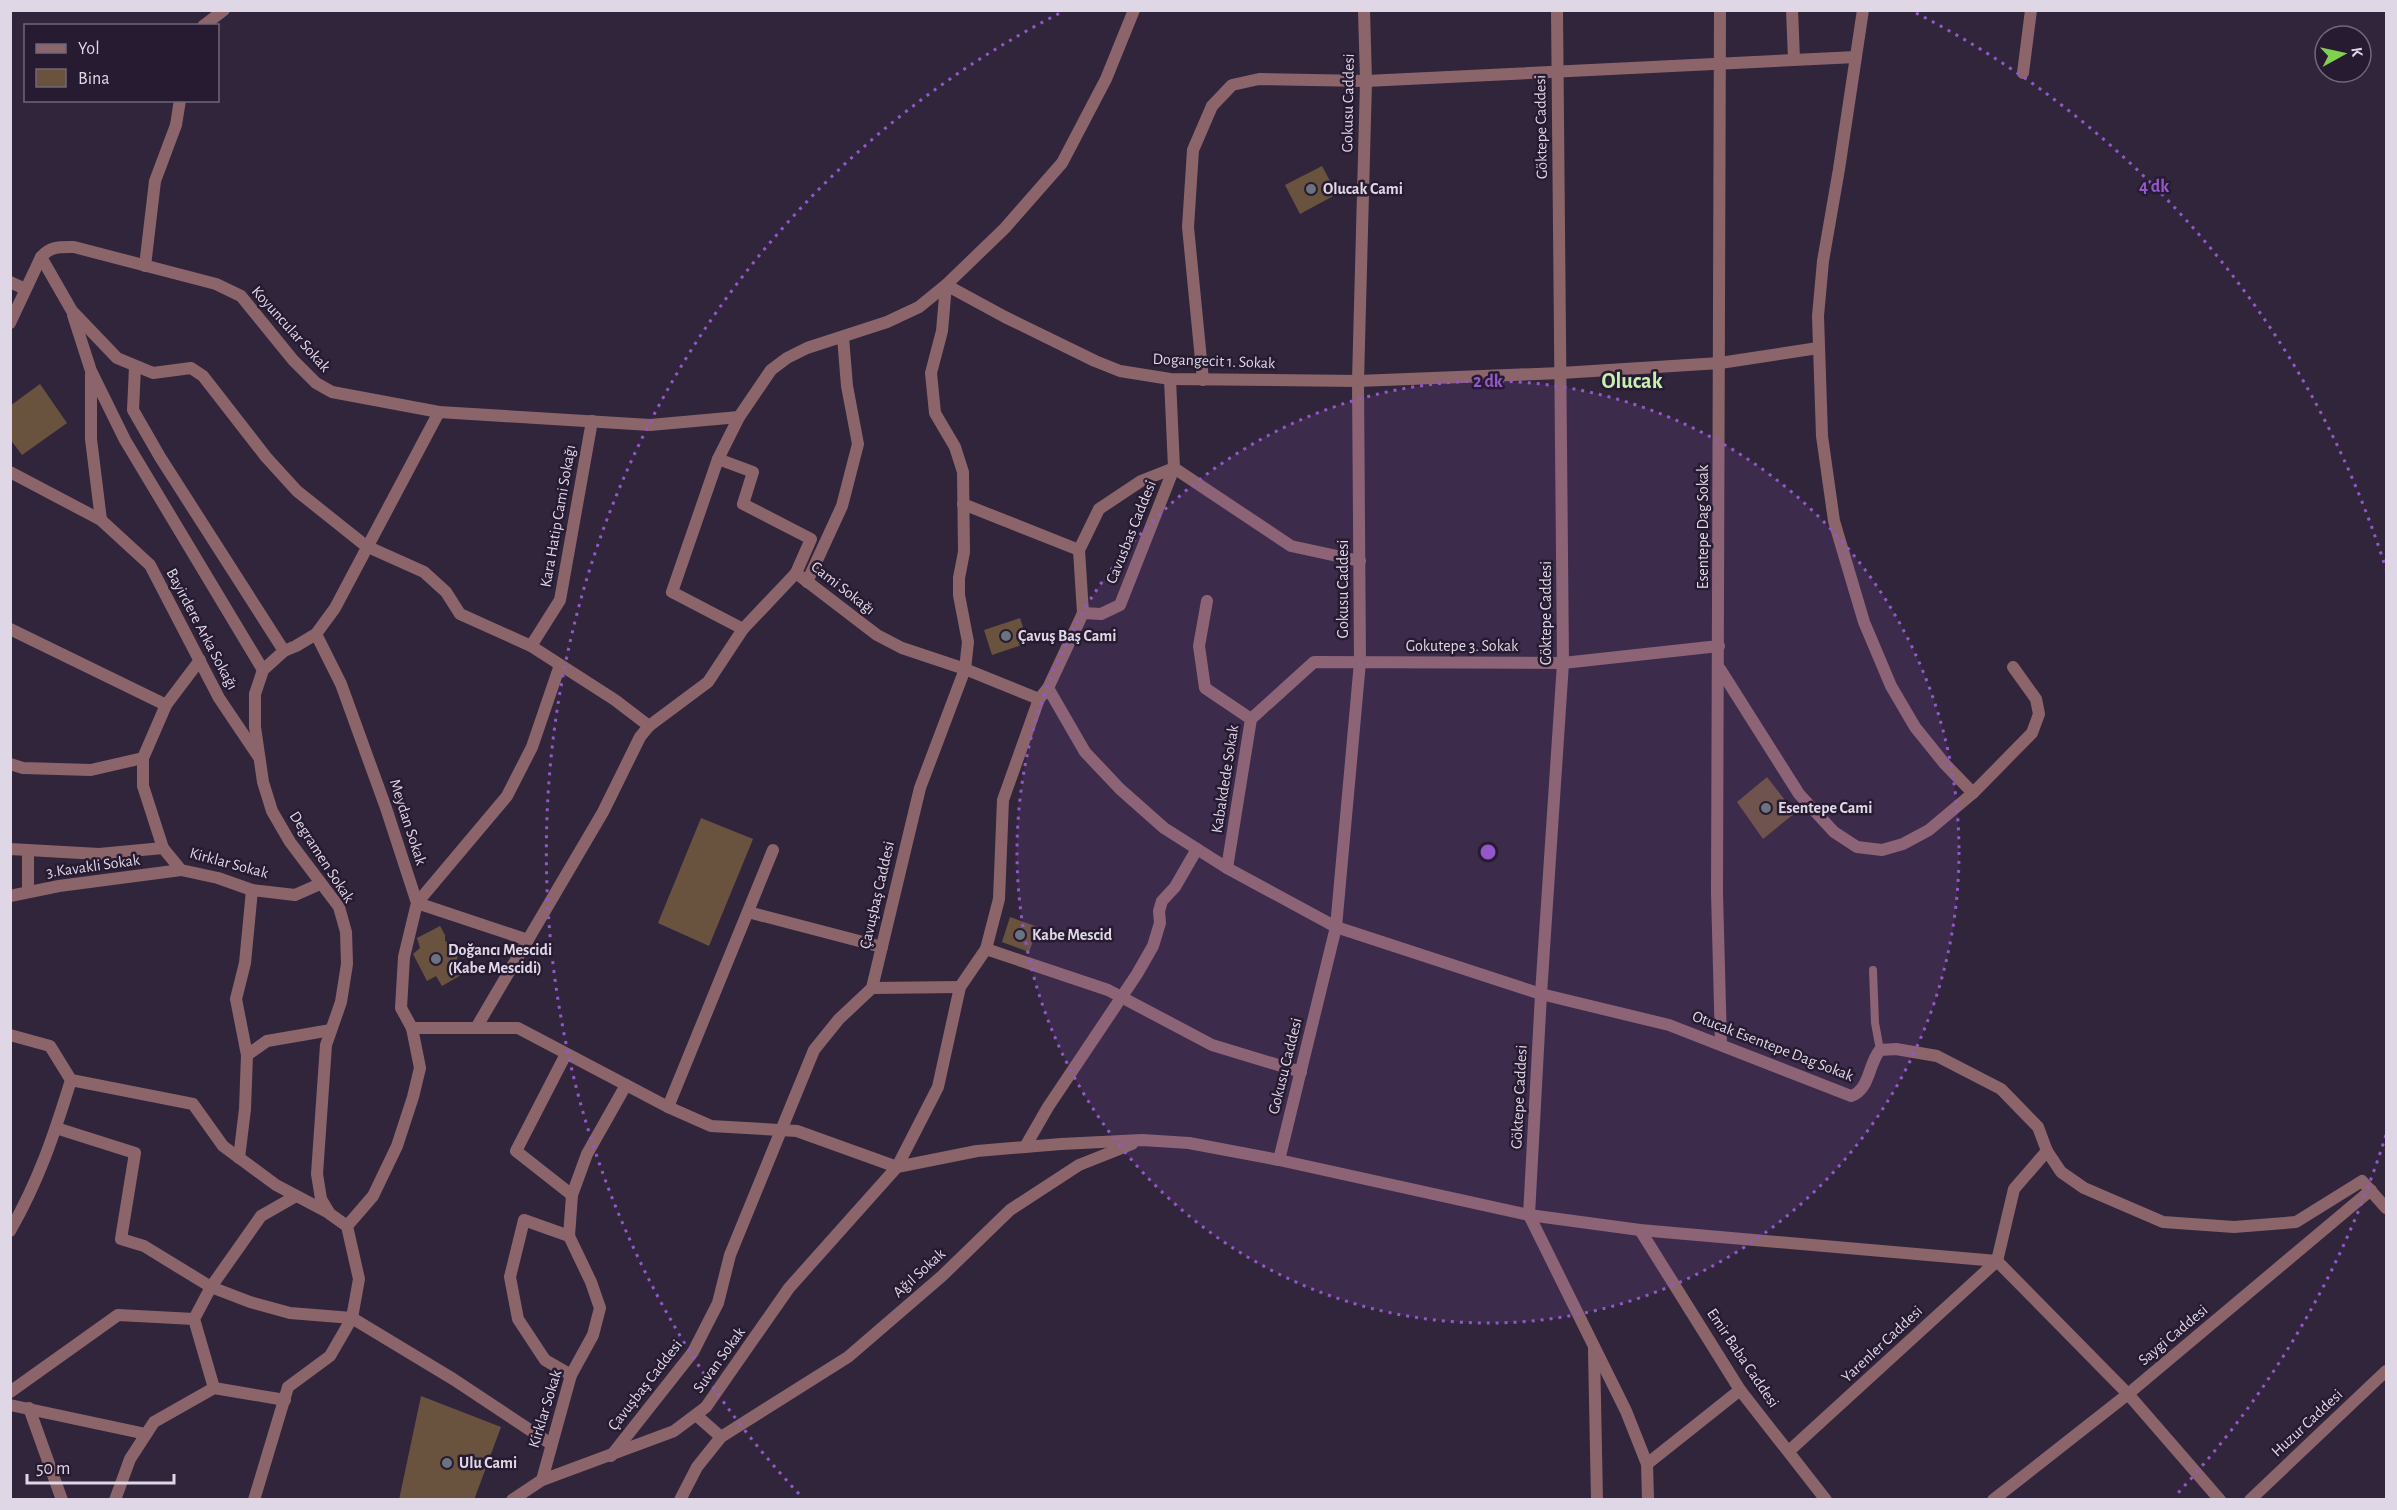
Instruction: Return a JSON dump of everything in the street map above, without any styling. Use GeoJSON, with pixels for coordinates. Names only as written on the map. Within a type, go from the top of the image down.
{"type":"FeatureCollection","features":[{"type":"Feature","properties":{"kind":"street"},"geometry":{"type":"LineString","coordinates":[[206,24],[224,10]]}},
{"type":"Feature","properties":{"kind":"street"},"geometry":{"type":"LineString","coordinates":[[743,629],[672,591],[718,459],[739,417],[771,370],[787,358],[807,348],[887,322],[919,307],[946,285],[1005,228],[1062,163],[1106,79],[1134,10]]}},
{"type":"Feature","properties":{"kind":"street","name":"Gokusu Caddesi"},"geometry":{"type":"LineString","coordinates":[[1279,1160],[1336,927],[1360,662],[1358,381],[1366,81],[1364,10]]}},
{"type":"Feature","properties":{"kind":"street","name":"Göktepe Caddesi"},"geometry":{"type":"LineString","coordinates":[[1529,1215],[1563,663],[1557,10]]}},
{"type":"Feature","properties":{"kind":"street","name":"Esentepe Dag Sokak"},"geometry":{"type":"LineString","coordinates":[[1720,10],[1722,62],[1717,893],[1721,1044]]}},
{"type":"Feature","properties":{"kind":"street"},"geometry":{"type":"LineString","coordinates":[[1792,10],[1794,59]]}},
{"type":"Feature","properties":{"kind":"street"},"geometry":{"type":"LineString","coordinates":[[1863,10],[1823,261],[1818,316],[1822,436],[1834,521],[1864,622],[1891,686],[1915,727],[1944,764],[1973,793]]}},
{"type":"Feature","properties":{"kind":"street"},"geometry":{"type":"LineString","coordinates":[[2024,73],[2031,10]]}},
{"type":"Feature","properties":{"kind":"street"},"geometry":{"type":"LineString","coordinates":[[1203,380],[1188,227],[1193,150],[1212,106],[1232,85],[1259,79],[1366,81],[1856,57]]}},
{"type":"Feature","properties":{"kind":"street"},"geometry":{"type":"LineString","coordinates":[[145,266],[155,181],[176,125],[180,102]]}},
{"type":"Feature","properties":{"kind":"street","name":"Koyuncular Sokak"},"geometry":{"type":"LineString","coordinates":[[41,256],[47,250],[57,247],[74,248],[216,284],[241,296],[292,360],[316,383],[332,392],[439,412],[650,425],[739,417]]}},
{"type":"Feature","properties":{"kind":"street"},"geometry":{"type":"LineString","coordinates":[[10,323],[41,256]]}},
{"type":"Feature","properties":{"kind":"street"},"geometry":{"type":"LineString","coordinates":[[41,256],[72,311],[91,371],[125,440],[263,670],[284,651],[316,633],[335,608],[439,412]]}},
{"type":"Feature","properties":{"kind":"street"},"geometry":{"type":"LineString","coordinates":[[10,282],[25,289]]}},
{"type":"Feature","properties":{"kind":"street","name":"Dogangecit 1. Sokak"},"geometry":{"type":"LineString","coordinates":[[946,285],[1095,361],[1120,371],[1170,379],[1358,381],[1561,373],[1720,363],[1818,348]]}},
{"type":"Feature","properties":{"kind":"street","name":"Çavuşbaş Caddesi"},"geometry":{"type":"LineString","coordinates":[[611,1456],[693,1352],[718,1303],[730,1256],[814,1050],[839,1019],[872,988],[920,788],[965,669],[968,642],[959,595],[959,578],[964,552],[963,472],[954,447],[935,413],[931,373],[942,331],[946,285]]}},
{"type":"Feature","properties":{"kind":"street"},"geometry":{"type":"LineString","coordinates":[[72,311],[117,358],[135,367],[153,373],[191,368],[203,376],[266,457],[297,491],[366,546],[424,572],[446,592],[460,614],[531,646],[615,700],[649,726]]}},
{"type":"Feature","properties":{"kind":"street"},"geometry":{"type":"LineString","coordinates":[[807,582],[842,506],[858,444],[847,386],[843,337]]}},
{"type":"Feature","properties":{"kind":"street"},"geometry":{"type":"LineString","coordinates":[[135,367],[133,410],[160,457],[284,651]]}},
{"type":"Feature","properties":{"kind":"street"},"geometry":{"type":"LineString","coordinates":[[91,371],[92,439],[101,520]]}},
{"type":"Feature","properties":{"kind":"street","name":"Cavusbas Caddesi"},"geometry":{"type":"LineString","coordinates":[[1083,613],[1101,614],[1120,605],[1174,468],[1170,379]]}},
{"type":"Feature","properties":{"kind":"street","name":"Kara Hatip Cami Sokağı"},"geometry":{"type":"LineString","coordinates":[[531,646],[560,600],[592,421]]}},
{"type":"Feature","properties":{"kind":"street","name":"Cami Sokağı"},"geometry":{"type":"LineString","coordinates":[[718,459],[753,472],[743,504],[811,539],[796,573],[877,635],[902,648],[965,669],[1039,699]]}},
{"type":"Feature","properties":{"kind":"street"},"geometry":{"type":"LineString","coordinates":[[897,1167],[938,1087],[960,987],[986,949],[999,899],[1003,800],[1039,699],[1048,688],[1083,613],[1079,550],[1099,509],[1140,481],[1174,468],[1291,546],[1360,561]]}},
{"type":"Feature","properties":{"kind":"street","name":"Bayirdere Arka Sokağı"},"geometry":{"type":"LineString","coordinates":[[10,472],[101,520],[150,565],[219,698],[260,759]]}},
{"type":"Feature","properties":{"kind":"street"},"geometry":{"type":"LineString","coordinates":[[963,504],[1079,550]]}},
{"type":"Feature","properties":{"kind":"street"},"geometry":{"type":"LineString","coordinates":[[476,1028],[603,812],[640,737],[649,726],[708,682],[743,629],[796,573]]}},
{"type":"Feature","properties":{"kind":"street"},"geometry":{"type":"LineString","coordinates":[[1207,601],[1199,646],[1205,688],[1251,719]]}},
{"type":"Feature","properties":{"kind":"street"},"geometry":{"type":"LineString","coordinates":[[10,629],[166,705]]}},
{"type":"Feature","properties":{"kind":"street","name":"Meydan Sokak"},"geometry":{"type":"LineString","coordinates":[[316,633],[341,684],[386,808],[417,903]]}},
{"type":"Feature","properties":{"kind":"street","name":"Gokutepe 3. Sokak"},"geometry":{"type":"LineString","coordinates":[[1360,662],[1563,663],[1719,646]]}},
{"type":"Feature","properties":{"kind":"street","name":"Kirklar Sokak"},"geometry":{"type":"LineString","coordinates":[[200,660],[166,705],[143,758],[143,786],[163,848],[181,870],[218,878],[252,890],[295,895],[320,884]]}},
{"type":"Feature","properties":{"kind":"street","name":"Kabakdede Sokak"},"geometry":{"type":"LineString","coordinates":[[1227,868],[1251,719],[1314,662],[1360,662]]}},
{"type":"Feature","properties":{"kind":"street"},"geometry":{"type":"LineString","coordinates":[[347,1226],[373,1196],[397,1146],[420,1068],[412,1028],[401,1008],[404,957],[417,903],[507,796],[532,747],[560,665]]}},
{"type":"Feature","properties":{"kind":"street"},"geometry":{"type":"LineString","coordinates":[[1719,668],[1799,794],[1834,832],[1857,847],[1882,850],[1903,844],[1929,830],[1973,793],[2032,733],[2039,714],[2036,699],[2013,667]]}},
{"type":"Feature","properties":{"kind":"street","name":"Degramen Sokak"},"geometry":{"type":"LineString","coordinates":[[263,670],[255,694],[255,727],[263,782],[272,811],[290,842],[339,907],[346,932],[347,964],[341,1002],[326,1046],[317,1174],[321,1200],[330,1214]]}},
{"type":"Feature","properties":{"kind":"street","name":"Otucak Esentepe Dag Sokak"},"geometry":{"type":"LineString","coordinates":[[1048,688],[1085,752],[1120,789],[1164,828],[1227,868],[1336,927],[1541,994],[1669,1025],[1851,1096],[1865,1085],[1873,1058],[1880,1050]]}},
{"type":"Feature","properties":{"kind":"street"},"geometry":{"type":"LineString","coordinates":[[10,764],[23,768],[91,770],[143,758]]}},
{"type":"Feature","properties":{"kind":"street"},"geometry":{"type":"LineString","coordinates":[[10,849],[99,854],[163,848]]}},
{"type":"Feature","properties":{"kind":"street"},"geometry":{"type":"LineString","coordinates":[[1025,1147],[1048,1107],[1122,997],[1153,946],[1160,923],[1159,911],[1162,901],[1175,887],[1197,849]]}},
{"type":"Feature","properties":{"kind":"street"},"geometry":{"type":"LineString","coordinates":[[28,850],[28,892]]}},
{"type":"Feature","properties":{"kind":"street"},"geometry":{"type":"LineString","coordinates":[[668,1107],[773,850]]}},
{"type":"Feature","properties":{"kind":"street","name":"3.Kavakli Sokak"},"geometry":{"type":"LineString","coordinates":[[10,896],[59,886],[181,870]]}},
{"type":"Feature","properties":{"kind":"street"},"geometry":{"type":"LineString","coordinates":[[239,1158],[245,1109],[247,1054],[236,999],[245,963],[252,890]]}},
{"type":"Feature","properties":{"kind":"street"},"geometry":{"type":"LineString","coordinates":[[417,903],[528,940]]}},
{"type":"Feature","properties":{"kind":"street"},"geometry":{"type":"LineString","coordinates":[[748,912],[882,947]]}},
{"type":"Feature","properties":{"kind":"street"},"geometry":{"type":"LineString","coordinates":[[986,949],[1122,997],[1212,1045],[1300,1072]]}},
{"type":"Feature","properties":{"kind":"street"},"geometry":{"type":"LineString","coordinates":[[872,988],[960,987]]}},
{"type":"Feature","properties":{"kind":"street"},"geometry":{"type":"LineString","coordinates":[[412,1028],[518,1028],[668,1107],[711,1126],[797,1131],[897,1167],[977,1151],[1025,1147],[1142,1140],[1189,1143],[1279,1160],[1529,1215],[1640,1230],[1997,1261],[2128,1394],[2220,1500]]}},
{"type":"Feature","properties":{"kind":"street"},"geometry":{"type":"LineString","coordinates":[[247,1054],[267,1041],[331,1030]]}},
{"type":"Feature","properties":{"kind":"street"},"geometry":{"type":"LineString","coordinates":[[10,1035],[50,1046],[71,1080],[193,1104],[223,1146],[276,1185],[330,1214],[347,1226],[359,1279],[352,1318],[330,1356],[288,1387],[254,1500]]}},
{"type":"Feature","properties":{"kind":"street"},"geometry":{"type":"LineString","coordinates":[[1880,1050],[1896,1049],[1937,1056],[2001,1089],[2038,1127],[2047,1152],[2061,1172],[2084,1188],[2163,1222],[2234,1227],[2296,1221],[2362,1181],[2386,1208]]}},
{"type":"Feature","properties":{"kind":"street"},"geometry":{"type":"LineString","coordinates":[[566,1054],[516,1151],[572,1196]]}},
{"type":"Feature","properties":{"kind":"street"},"geometry":{"type":"LineString","coordinates":[[10,1230],[30,1196],[56,1128],[71,1080]]}},
{"type":"Feature","properties":{"kind":"street","name":"Kirklar Sokak"},"geometry":{"type":"LineString","coordinates":[[542,1480],[571,1375],[593,1335],[600,1308],[591,1282],[569,1236],[572,1196],[587,1154],[626,1085]]}},
{"type":"Feature","properties":{"kind":"street"},"geometry":{"type":"LineString","coordinates":[[56,1128],[135,1153],[121,1239],[144,1245],[211,1287],[250,1302],[290,1312],[352,1318],[453,1379],[551,1444]]}},
{"type":"Feature","properties":{"kind":"street","name":"Ağıl Sokak"},"geometry":{"type":"LineString","coordinates":[[680,1500],[697,1467],[721,1437],[848,1357],[942,1276],[1010,1210],[1079,1165],[1142,1140]]}},
{"type":"Feature","properties":{"kind":"street"},"geometry":{"type":"LineString","coordinates":[[1997,1261],[2014,1189],[2047,1152]]}},
{"type":"Feature","properties":{"kind":"street","name":"Suvan Sokak"},"geometry":{"type":"LineString","coordinates":[[512,1500],[542,1480],[674,1431],[706,1407],[789,1288],[897,1167]]}},
{"type":"Feature","properties":{"kind":"street","name":"Saygi Caddesi"},"geometry":{"type":"LineString","coordinates":[[1993,1500],[2128,1394],[2371,1190]]}},
{"type":"Feature","properties":{"kind":"street"},"geometry":{"type":"LineString","coordinates":[[214,1388],[194,1319],[211,1287],[261,1216],[296,1196]]}},
{"type":"Feature","properties":{"kind":"street"},"geometry":{"type":"LineString","coordinates":[[1529,1215],[1626,1411],[1647,1464],[1648,1500]]}},
{"type":"Feature","properties":{"kind":"street"},"geometry":{"type":"LineString","coordinates":[[569,1236],[524,1220],[510,1277],[518,1319],[545,1360],[571,1375]]}},
{"type":"Feature","properties":{"kind":"street","name":"Emir Baba Caddesi"},"geometry":{"type":"LineString","coordinates":[[1640,1230],[1740,1390],[1826,1500]]}},
{"type":"Feature","properties":{"kind":"street","name":"Yarenler Caddesi"},"geometry":{"type":"LineString","coordinates":[[1789,1451],[1997,1261]]}},
{"type":"Feature","properties":{"kind":"street"},"geometry":{"type":"LineString","coordinates":[[10,1392],[118,1315],[194,1319]]}},
{"type":"Feature","properties":{"kind":"street"},"geometry":{"type":"LineString","coordinates":[[1594,1343],[1598,1500]]}},
{"type":"Feature","properties":{"kind":"street","name":"Huzur Caddesi"},"geometry":{"type":"LineString","coordinates":[[2250,1500],[2386,1371]]}},
{"type":"Feature","properties":{"kind":"street"},"geometry":{"type":"LineString","coordinates":[[115,1500],[130,1459],[154,1422],[214,1388],[285,1400]]}},
{"type":"Feature","properties":{"kind":"street"},"geometry":{"type":"LineString","coordinates":[[1647,1464],[1740,1390]]}},
{"type":"Feature","properties":{"kind":"street"},"geometry":{"type":"LineString","coordinates":[[10,1405],[146,1434]]}},
{"type":"Feature","properties":{"kind":"street"},"geometry":{"type":"LineString","coordinates":[[28,1408],[63,1500]]}},
{"type":"Feature","properties":{"kind":"street"},"geometry":{"type":"LineString","coordinates":[[696,1414],[721,1437]]}},
{"type":"Feature","properties":{"kind":"lane"},"geometry":{"type":"LineString","coordinates":[[1874,970],[1875,1023],[1880,1050]]}},
{"type":"Feature","properties":{"kind":"building","name":"Olucak Cami"},"geometry":{"type":"Polygon","coordinates":[[[1322,166],[1337,194],[1300,214],[1285,185],[1322,166]]]}},
{"type":"Feature","properties":{"kind":"building"},"geometry":{"type":"Polygon","coordinates":[[[40,384],[67,423],[22,455],[10,439],[10,406],[40,384]]]}},
{"type":"Feature","properties":{"kind":"building","name":"Çavuş Baş Cami"},"geometry":{"type":"Polygon","coordinates":[[[1020,618],[1028,643],[992,655],[984,630],[1020,618]]]}},
{"type":"Feature","properties":{"kind":"building","name":"Esentepe Cami"},"geometry":{"type":"Polygon","coordinates":[[[1767,777],[1795,813],[1763,839],[1737,802],[1767,777]]]}},
{"type":"Feature","properties":{"kind":"building"},"geometry":{"type":"Polygon","coordinates":[[[701,818],[753,839],[709,946],[658,923],[701,818]]]}},
{"type":"Feature","properties":{"kind":"building","name":"Kabe Mescid"},"geometry":{"type":"Polygon","coordinates":[[[1010,917],[1038,927],[1029,952],[1002,942],[1010,917]]]}},
{"type":"Feature","properties":{"kind":"building","name":"Doğancı Mescidi (Kabe Mescidi)"},"geometry":{"type":"Polygon","coordinates":[[[440,926],[445,935],[445,941],[455,948],[458,954],[456,964],[461,975],[442,986],[436,976],[427,981],[413,954],[420,948],[417,938],[440,926]]]}},
{"type":"Feature","properties":{"kind":"building","name":"Ulu Cami"},"geometry":{"type":"Polygon","coordinates":[[[421,1396],[501,1427],[474,1500],[399,1500],[421,1396]]]}},
{"type":"Feature","properties":{"kind":"place","name":"Olucak Cami"},"geometry":{"type":"Point","coordinates":[1311,189]}},
{"type":"Feature","properties":{"kind":"place","name":"Çavuş Baş Cami"},"geometry":{"type":"Point","coordinates":[1006,636]}},
{"type":"Feature","properties":{"kind":"place","name":"Esentepe Cami"},"geometry":{"type":"Point","coordinates":[1766,808]}},
{"type":"Feature","properties":{"kind":"place","name":"Kabe Mescid"},"geometry":{"type":"Point","coordinates":[1020,935]}},
{"type":"Feature","properties":{"kind":"place","name":"Doğancı Mescidi (Kabe Mescidi)"},"geometry":{"type":"Point","coordinates":[436,959]}},
{"type":"Feature","properties":{"kind":"place","name":"Ulu Cami"},"geometry":{"type":"Point","coordinates":[447,1463]}},
{"type":"Feature","properties":{"kind":"district","name":"Olucak"},"geometry":{"type":"Point","coordinates":[1632,381]}}]}
